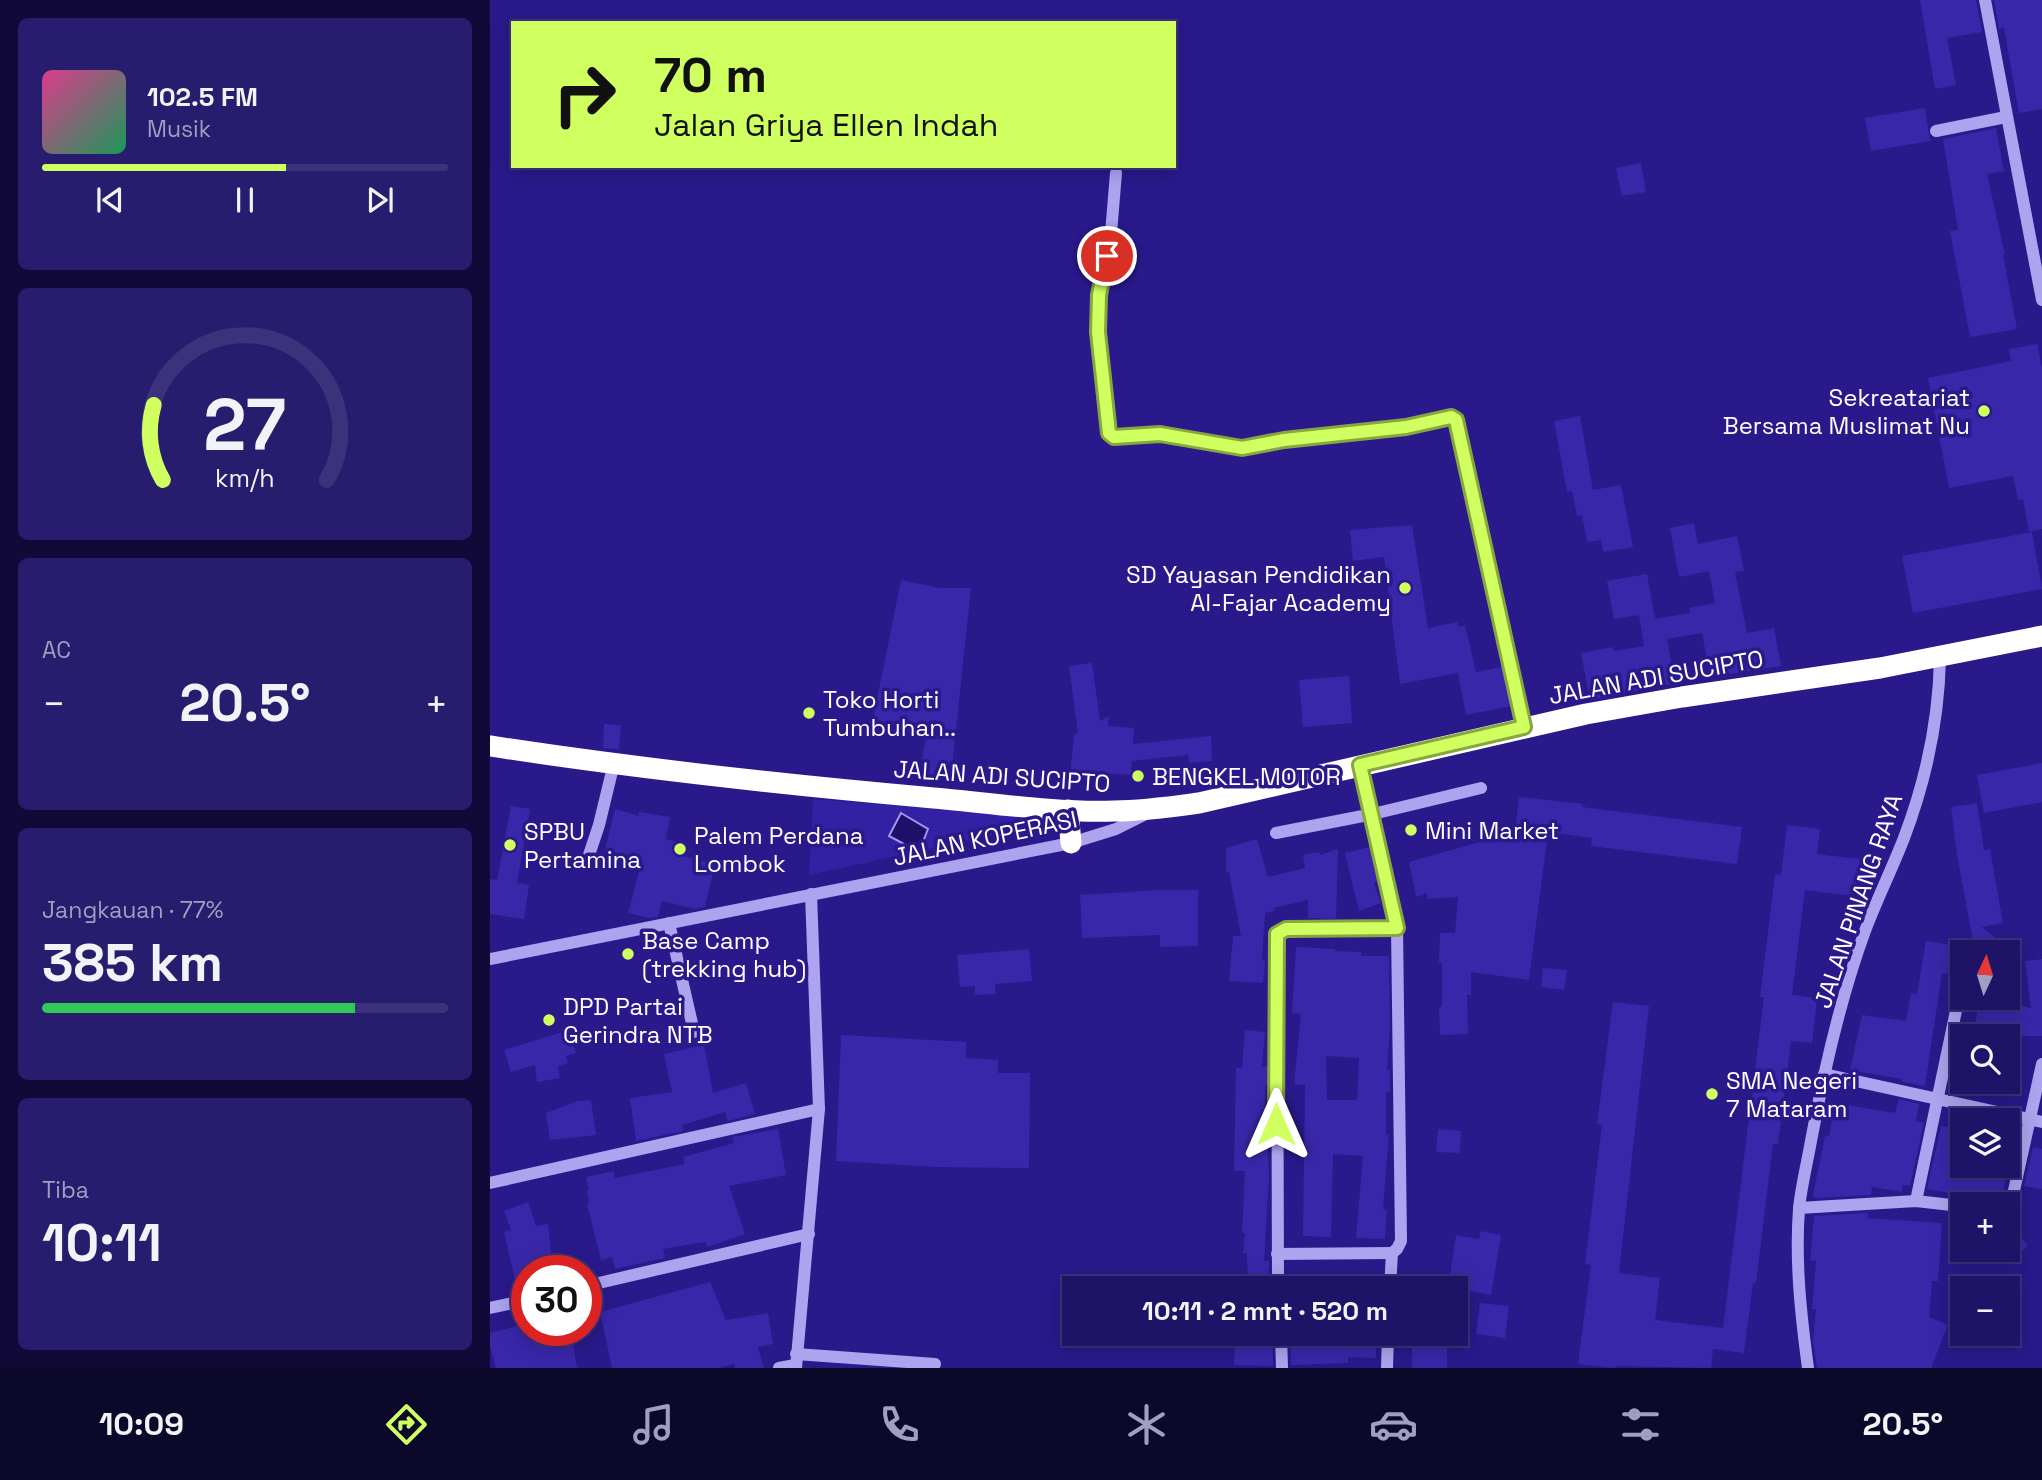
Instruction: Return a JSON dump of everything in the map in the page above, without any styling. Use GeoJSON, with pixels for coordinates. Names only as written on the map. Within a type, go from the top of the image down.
{"type":"FeatureCollection","features":[{"type":"Feature","properties":{"kind":"highway","name":"JALAN ADI SUCIPTO"},"geometry":{"type":"LineString","coordinates":[[490,746],[876,793],[1068,810],[1111,812],[1154,809],[1199,803],[1524,727],[1668,700],[1940,657],[2042,636]]}},
{"type":"Feature","properties":{"kind":"highway"},"geometry":{"type":"LineString","coordinates":[[1068,810],[1071,843]]}},
{"type":"Feature","properties":{"kind":"street"},"geometry":{"type":"LineString","coordinates":[[1985,0],[2042,300]]}},
{"type":"Feature","properties":{"kind":"street"},"geometry":{"type":"LineString","coordinates":[[1936,131],[2006,117]]}},
{"type":"Feature","properties":{"kind":"street"},"geometry":{"type":"LineString","coordinates":[[1116,173],[1110,245],[1098,312],[1109,433],[1114,437],[1160,434],[1242,448],[1284,440],[1406,427],[1454,418],[1460,431],[1524,727]]}},
{"type":"Feature","properties":{"kind":"street","name":"JALAN PINANG RAYA"},"geometry":{"type":"LineString","coordinates":[[1808,1368],[1799,1286],[1799,1208],[1824,1074],[1865,930],[1905,836],[1928,759],[1940,695],[1940,657]]}},
{"type":"Feature","properties":{"kind":"street"},"geometry":{"type":"LineString","coordinates":[[586,864],[599,825],[614,763]]}},
{"type":"Feature","properties":{"kind":"street"},"geometry":{"type":"LineString","coordinates":[[1277,1254],[1392,1253],[1397,1250],[1401,1241],[1397,928],[1360,765]]}},
{"type":"Feature","properties":{"kind":"street"},"geometry":{"type":"LineString","coordinates":[[1276,834],[1371,808],[1481,788]]}},
{"type":"Feature","properties":{"kind":"street","name":"JALAN KOPERASI"},"geometry":{"type":"LineString","coordinates":[[490,959],[1071,843],[1116,829],[1154,809]]}},
{"type":"Feature","properties":{"kind":"street"},"geometry":{"type":"LineString","coordinates":[[796,1362],[819,1109],[811,894]]}},
{"type":"Feature","properties":{"kind":"street"},"geometry":{"type":"LineString","coordinates":[[669,923],[694,1032]]}},
{"type":"Feature","properties":{"kind":"street"},"geometry":{"type":"LineString","coordinates":[[1278,1276],[1277,934],[1286,929],[1397,928]]}},
{"type":"Feature","properties":{"kind":"street"},"geometry":{"type":"LineString","coordinates":[[1916,1200],[1956,1010]]}},
{"type":"Feature","properties":{"kind":"street"},"geometry":{"type":"LineString","coordinates":[[2014,1192],[2036,1121],[2042,1064]]}},
{"type":"Feature","properties":{"kind":"street"},"geometry":{"type":"LineString","coordinates":[[1824,1074],[2036,1121]]}},
{"type":"Feature","properties":{"kind":"street"},"geometry":{"type":"LineString","coordinates":[[490,1183],[819,1109]]}},
{"type":"Feature","properties":{"kind":"street"},"geometry":{"type":"LineString","coordinates":[[1799,1208],[1916,1200],[1950,1205]]}},
{"type":"Feature","properties":{"kind":"street"},"geometry":{"type":"LineString","coordinates":[[602,1282],[809,1234]]}},
{"type":"Feature","properties":{"kind":"street"},"geometry":{"type":"LineString","coordinates":[[1391,1276],[1392,1253]]}},
{"type":"Feature","properties":{"kind":"street"},"geometry":{"type":"LineString","coordinates":[[490,1308],[511,1303]]}},
{"type":"Feature","properties":{"kind":"street"},"geometry":{"type":"LineString","coordinates":[[1281,1346],[1282,1368]]}},
{"type":"Feature","properties":{"kind":"street"},"geometry":{"type":"LineString","coordinates":[[1387,1368],[1388,1346]]}},
{"type":"Feature","properties":{"kind":"street"},"geometry":{"type":"LineString","coordinates":[[779,1368],[796,1362],[935,1364]]}},
{"type":"Feature","properties":{"kind":"shaded area"},"geometry":{"type":"Polygon","coordinates":[[[813,799],[1066,819],[809,875],[813,799]]]}},
{"type":"Feature","properties":{"kind":"shaded area"},"geometry":{"type":"Polygon","coordinates":[[[901,813],[928,829],[919,852],[889,836],[901,813]]]}},
{"type":"Feature","properties":{"kind":"building"},"geometry":{"type":"Polygon","coordinates":[[[1920,0],[1976,0],[1982,32],[1947,38],[1956,85],[1935,89],[1920,0]]]}},
{"type":"Feature","properties":{"kind":"building"},"geometry":{"type":"Polygon","coordinates":[[[1994,0],[2042,0],[2042,109],[2019,113],[2004,28],[1999,29],[1994,0]]]}},
{"type":"Feature","properties":{"kind":"building"},"geometry":{"type":"Polygon","coordinates":[[[1925,108],[1930,141],[1871,151],[1865,118],[1925,108]]]}},
{"type":"Feature","properties":{"kind":"building"},"geometry":{"type":"Polygon","coordinates":[[[1996,128],[2004,171],[1987,174],[2005,255],[2017,329],[1970,337],[1950,231],[1958,230],[1943,139],[1996,128]]]}},
{"type":"Feature","properties":{"kind":"building"},"geometry":{"type":"Polygon","coordinates":[[[1641,163],[1646,192],[1622,196],[1616,168],[1641,163]]]}},
{"type":"Feature","properties":{"kind":"building"},"geometry":{"type":"Polygon","coordinates":[[[2037,344],[2042,368],[2042,529],[2029,532],[2023,499],[2018,500],[2013,476],[1949,488],[1928,378],[2011,361],[2009,349],[2037,344]]]}},
{"type":"Feature","properties":{"kind":"building"},"geometry":{"type":"Polygon","coordinates":[[[1580,416],[1593,490],[1621,485],[1633,547],[1603,552],[1601,540],[1587,542],[1582,515],[1577,516],[1572,491],[1567,492],[1554,421],[1580,416]]]}},
{"type":"Feature","properties":{"kind":"building"},"geometry":{"type":"Polygon","coordinates":[[[1694,523],[1698,544],[1737,536],[1744,571],[1735,572],[1747,633],[1774,628],[1781,666],[1710,677],[1702,633],[1667,639],[1675,683],[1590,700],[1581,653],[1613,647],[1614,651],[1644,646],[1639,615],[1614,619],[1607,581],[1647,574],[1655,619],[1690,613],[1689,608],[1715,603],[1709,571],[1679,577],[1670,528],[1694,523]]]}},
{"type":"Feature","properties":{"kind":"building"},"geometry":{"type":"Polygon","coordinates":[[[1412,525],[1428,628],[1457,622],[1458,627],[1465,625],[1476,672],[1502,667],[1511,706],[1466,715],[1458,673],[1400,684],[1384,557],[1353,561],[1350,530],[1412,525]]]}},
{"type":"Feature","properties":{"kind":"building"},"geometry":{"type":"Polygon","coordinates":[[[2032,532],[2042,589],[1913,613],[1902,556],[2032,532]]]}},
{"type":"Feature","properties":{"kind":"building"},"geometry":{"type":"Polygon","coordinates":[[[901,580],[940,588],[971,588],[951,777],[920,773],[926,734],[872,724],[901,580]]]}},
{"type":"Feature","properties":{"kind":"building"},"geometry":{"type":"Polygon","coordinates":[[[1092,663],[1100,721],[1109,716],[1108,726],[1134,728],[1133,744],[1211,736],[1212,761],[1189,763],[1188,755],[1132,761],[1131,775],[1103,773],[1103,778],[1070,776],[1074,735],[1078,733],[1069,666],[1092,663]]]}},
{"type":"Feature","properties":{"kind":"building"},"geometry":{"type":"Polygon","coordinates":[[[1349,676],[1352,723],[1303,727],[1299,680],[1349,676]]]}},
{"type":"Feature","properties":{"kind":"building"},"geometry":{"type":"Polygon","coordinates":[[[604,724],[621,725],[619,749],[603,748],[604,724]]]}},
{"type":"Feature","properties":{"kind":"building"},"geometry":{"type":"Polygon","coordinates":[[[2042,763],[2042,802],[1984,813],[1977,775],[2042,763]]]}},
{"type":"Feature","properties":{"kind":"building"},"geometry":{"type":"Polygon","coordinates":[[[1519,797],[1742,827],[1737,864],[1591,846],[1592,838],[1548,832],[1529,980],[1471,972],[1471,995],[1467,995],[1468,1034],[1440,1035],[1440,933],[1455,933],[1458,897],[1427,899],[1427,893],[1416,897],[1409,862],[1515,832],[1519,797]]]}},
{"type":"Feature","properties":{"kind":"building"},"geometry":{"type":"Polygon","coordinates":[[[1977,803],[1984,850],[1990,849],[2003,923],[1982,927],[1998,940],[1973,940],[1951,807],[1977,803]]]}},
{"type":"Feature","properties":{"kind":"building"},"geometry":{"type":"Polygon","coordinates":[[[511,806],[530,809],[517,883],[529,885],[524,919],[490,914],[490,879],[497,880],[511,806]]]}},
{"type":"Feature","properties":{"kind":"building"},"geometry":{"type":"Polygon","coordinates":[[[615,809],[639,816],[639,812],[670,817],[666,839],[686,844],[683,856],[715,864],[705,907],[694,909],[662,901],[658,917],[649,918],[628,913],[642,860],[605,850],[615,809]]]}},
{"type":"Feature","properties":{"kind":"building"},"geometry":{"type":"Polygon","coordinates":[[[1787,825],[1820,829],[1817,854],[1868,860],[1863,897],[1805,890],[1792,995],[1817,998],[1812,1043],[1791,1041],[1778,1144],[1773,1144],[1756,1283],[1753,1283],[1744,1353],[1713,1349],[1711,1368],[1613,1368],[1578,1364],[1591,1265],[1585,1264],[1602,1125],[1597,1124],[1613,1002],[1649,1006],[1619,1273],[1660,1278],[1655,1320],[1723,1328],[1764,997],[1760,997],[1775,874],[1781,875],[1787,825]]]}},
{"type":"Feature","properties":{"kind":"building"},"geometry":{"type":"Polygon","coordinates":[[[1257,839],[1268,877],[1305,868],[1303,855],[1319,852],[1320,855],[1338,849],[1336,919],[1308,918],[1308,900],[1274,908],[1274,911],[1265,913],[1263,983],[1229,981],[1233,936],[1241,936],[1229,872],[1226,872],[1226,848],[1257,839]]]}},
{"type":"Feature","properties":{"kind":"building"},"geometry":{"type":"Polygon","coordinates":[[[1370,847],[1378,882],[1374,883],[1381,903],[1359,911],[1345,853],[1370,847]]]}},
{"type":"Feature","properties":{"kind":"building"},"geometry":{"type":"Polygon","coordinates":[[[1198,890],[1198,946],[1160,947],[1160,935],[1082,938],[1080,895],[1198,890]]]}},
{"type":"Feature","properties":{"kind":"building"},"geometry":{"type":"Polygon","coordinates":[[[1926,941],[1950,945],[1947,974],[1942,973],[1925,1086],[1850,1070],[1862,1015],[1906,1021],[1911,993],[1917,994],[1926,941]]]}},
{"type":"Feature","properties":{"kind":"building"},"geometry":{"type":"Polygon","coordinates":[[[1296,947],[1361,952],[1361,956],[1389,956],[1390,1025],[1387,1070],[1390,1070],[1390,1092],[1386,1092],[1386,1134],[1389,1134],[1383,1209],[1387,1210],[1385,1239],[1356,1238],[1363,1156],[1333,1154],[1331,1237],[1303,1236],[1305,1085],[1294,1084],[1301,1014],[1292,1013],[1296,947]],[[1326,1056],[1327,1100],[1357,1100],[1359,1058],[1326,1056]]]}},
{"type":"Feature","properties":{"kind":"building"},"geometry":{"type":"Polygon","coordinates":[[[1029,949],[1032,981],[995,984],[996,994],[975,995],[975,986],[960,987],[957,955],[1029,949]]]}},
{"type":"Feature","properties":{"kind":"building"},"geometry":{"type":"Polygon","coordinates":[[[2042,959],[2042,1036],[2020,1036],[2020,1024],[1975,1024],[1978,1010],[2020,1010],[2020,1006],[2031,1008],[2025,961],[2042,959]]]}},
{"type":"Feature","properties":{"kind":"building"},"geometry":{"type":"Polygon","coordinates":[[[1543,968],[1567,970],[1564,990],[1541,987],[1543,968]]]}},
{"type":"Feature","properties":{"kind":"building"},"geometry":{"type":"Polygon","coordinates":[[[569,1030],[576,1053],[566,1056],[568,1063],[558,1066],[560,1078],[537,1082],[535,1065],[511,1072],[504,1050],[569,1030]]]}},
{"type":"Feature","properties":{"kind":"building"},"geometry":{"type":"Polygon","coordinates":[[[1245,1030],[1265,1032],[1262,1067],[1268,1067],[1269,1085],[1265,1086],[1269,1177],[1264,1261],[1269,1261],[1268,1276],[1248,1276],[1247,1253],[1243,1253],[1245,1171],[1234,1171],[1236,1068],[1242,1068],[1245,1030]]]}},
{"type":"Feature","properties":{"kind":"building"},"geometry":{"type":"Polygon","coordinates":[[[841,1035],[966,1042],[966,1058],[998,1060],[998,1073],[1030,1073],[1029,1168],[937,1167],[836,1161],[841,1035]]]}},
{"type":"Feature","properties":{"kind":"building"},"geometry":{"type":"Polygon","coordinates":[[[704,1045],[713,1093],[746,1083],[755,1114],[728,1121],[725,1112],[682,1125],[683,1131],[636,1141],[630,1098],[672,1092],[664,1054],[704,1045]]]}},
{"type":"Feature","properties":{"kind":"building"},"geometry":{"type":"Polygon","coordinates":[[[1899,1099],[1919,1104],[1916,1121],[1924,1123],[1910,1186],[1903,1185],[1902,1192],[1872,1187],[1871,1195],[1815,1198],[1813,1195],[1825,1136],[1829,1136],[1835,1103],[1895,1113],[1899,1099]]]}},
{"type":"Feature","properties":{"kind":"building"},"geometry":{"type":"Polygon","coordinates":[[[591,1100],[596,1135],[550,1140],[546,1113],[578,1101],[591,1100]]]}},
{"type":"Feature","properties":{"kind":"building"},"geometry":{"type":"Polygon","coordinates":[[[1941,1126],[1950,1127],[1950,1178],[2006,1178],[2003,1192],[1950,1193],[1927,1189],[1941,1126]]]}},
{"type":"Feature","properties":{"kind":"building"},"geometry":{"type":"Polygon","coordinates":[[[778,1129],[786,1175],[729,1186],[745,1234],[707,1247],[706,1242],[663,1249],[665,1258],[615,1269],[612,1257],[602,1260],[587,1204],[589,1190],[586,1177],[614,1171],[615,1178],[685,1164],[683,1157],[734,1143],[732,1137],[778,1129]]]}},
{"type":"Feature","properties":{"kind":"building"},"geometry":{"type":"Polygon","coordinates":[[[1438,1129],[1461,1131],[1460,1153],[1436,1152],[1438,1129]]]}},
{"type":"Feature","properties":{"kind":"building"},"geometry":{"type":"Polygon","coordinates":[[[2033,1147],[2042,1149],[2042,1189],[2024,1186],[2033,1147]]]}},
{"type":"Feature","properties":{"kind":"building"},"geometry":{"type":"Polygon","coordinates":[[[528,1202],[536,1226],[548,1224],[551,1255],[511,1255],[511,1262],[504,1232],[511,1230],[504,1211],[528,1202]]]}},
{"type":"Feature","properties":{"kind":"building"},"geometry":{"type":"Polygon","coordinates":[[[1868,1213],[1867,1218],[1942,1223],[1938,1281],[1932,1281],[1929,1317],[1948,1325],[1931,1368],[1817,1368],[1813,1341],[1816,1309],[1812,1309],[1816,1261],[1810,1261],[1814,1216],[1868,1213]]]}},
{"type":"Feature","properties":{"kind":"building"},"geometry":{"type":"Polygon","coordinates":[[[1481,1231],[1501,1235],[1491,1295],[1470,1291],[1468,1276],[1450,1276],[1456,1235],[1479,1239],[1481,1231]]]}},
{"type":"Feature","properties":{"kind":"building"},"geometry":{"type":"Polygon","coordinates":[[[2020,1235],[2028,1246],[2020,1252],[2020,1235]]]}},
{"type":"Feature","properties":{"kind":"building"},"geometry":{"type":"Polygon","coordinates":[[[710,1282],[726,1320],[768,1313],[773,1344],[758,1347],[764,1368],[735,1368],[734,1364],[720,1368],[612,1368],[602,1311],[710,1282]]]}},
{"type":"Feature","properties":{"kind":"building"},"geometry":{"type":"Polygon","coordinates":[[[1480,1303],[1509,1306],[1505,1338],[1476,1334],[1480,1303]]]}},
{"type":"Feature","properties":{"kind":"building"},"geometry":{"type":"Polygon","coordinates":[[[511,1328],[511,1346],[574,1346],[577,1368],[496,1368],[490,1346],[490,1333],[511,1328]]]}},
{"type":"Feature","properties":{"kind":"building"},"geometry":{"type":"Polygon","coordinates":[[[1235,1346],[1272,1346],[1273,1366],[1234,1365],[1235,1346]]]}},
{"type":"Feature","properties":{"kind":"building"},"geometry":{"type":"Polygon","coordinates":[[[1290,1346],[1376,1346],[1376,1358],[1348,1357],[1348,1363],[1291,1365],[1290,1346]]]}},
{"type":"Feature","properties":{"kind":"building"},"geometry":{"type":"Polygon","coordinates":[[[1412,1346],[1447,1347],[1447,1368],[1412,1368],[1412,1346]]]}},
{"type":"Feature","properties":{"kind":"place","name":"Sekreatariat Bersama Muslimat Nu"},"geometry":{"type":"Point","coordinates":[1984,411]}},
{"type":"Feature","properties":{"kind":"place","name":"SD Yayasan Pendidikan Al-Fajar Academy"},"geometry":{"type":"Point","coordinates":[1405,588]}},
{"type":"Feature","properties":{"kind":"place","name":"Toko Horti Tumbuhan.."},"geometry":{"type":"Point","coordinates":[809,713]}},
{"type":"Feature","properties":{"kind":"place","name":"BENGKEL MOTOR"},"geometry":{"type":"Point","coordinates":[1138,776]}},
{"type":"Feature","properties":{"kind":"place","name":"Mini Market"},"geometry":{"type":"Point","coordinates":[1411,830]}},
{"type":"Feature","properties":{"kind":"place","name":"SPBU Pertamina"},"geometry":{"type":"Point","coordinates":[510,845]}},
{"type":"Feature","properties":{"kind":"place","name":"Palem Perdana Lombok"},"geometry":{"type":"Point","coordinates":[680,849]}},
{"type":"Feature","properties":{"kind":"place","name":"Base Camp (trekking hub)"},"geometry":{"type":"Point","coordinates":[628,954]}},
{"type":"Feature","properties":{"kind":"place","name":"DPD Partai Gerindra NTB"},"geometry":{"type":"Point","coordinates":[549,1020]}},
{"type":"Feature","properties":{"kind":"place","name":"SMA Negeri 7 Mataram"},"geometry":{"type":"Point","coordinates":[1712,1094]}},
{"type":"Feature","properties":{"kind":"route"},"geometry":{"type":"LineString","coordinates":[[1107,256],[1099,295],[1098,332],[1109,433],[1114,437],[1160,434],[1242,448],[1284,440],[1406,427],[1451,417],[1456,420],[1524,727],[1360,765],[1397,928],[1286,929],[1277,934],[1276,1124]]}}]}
